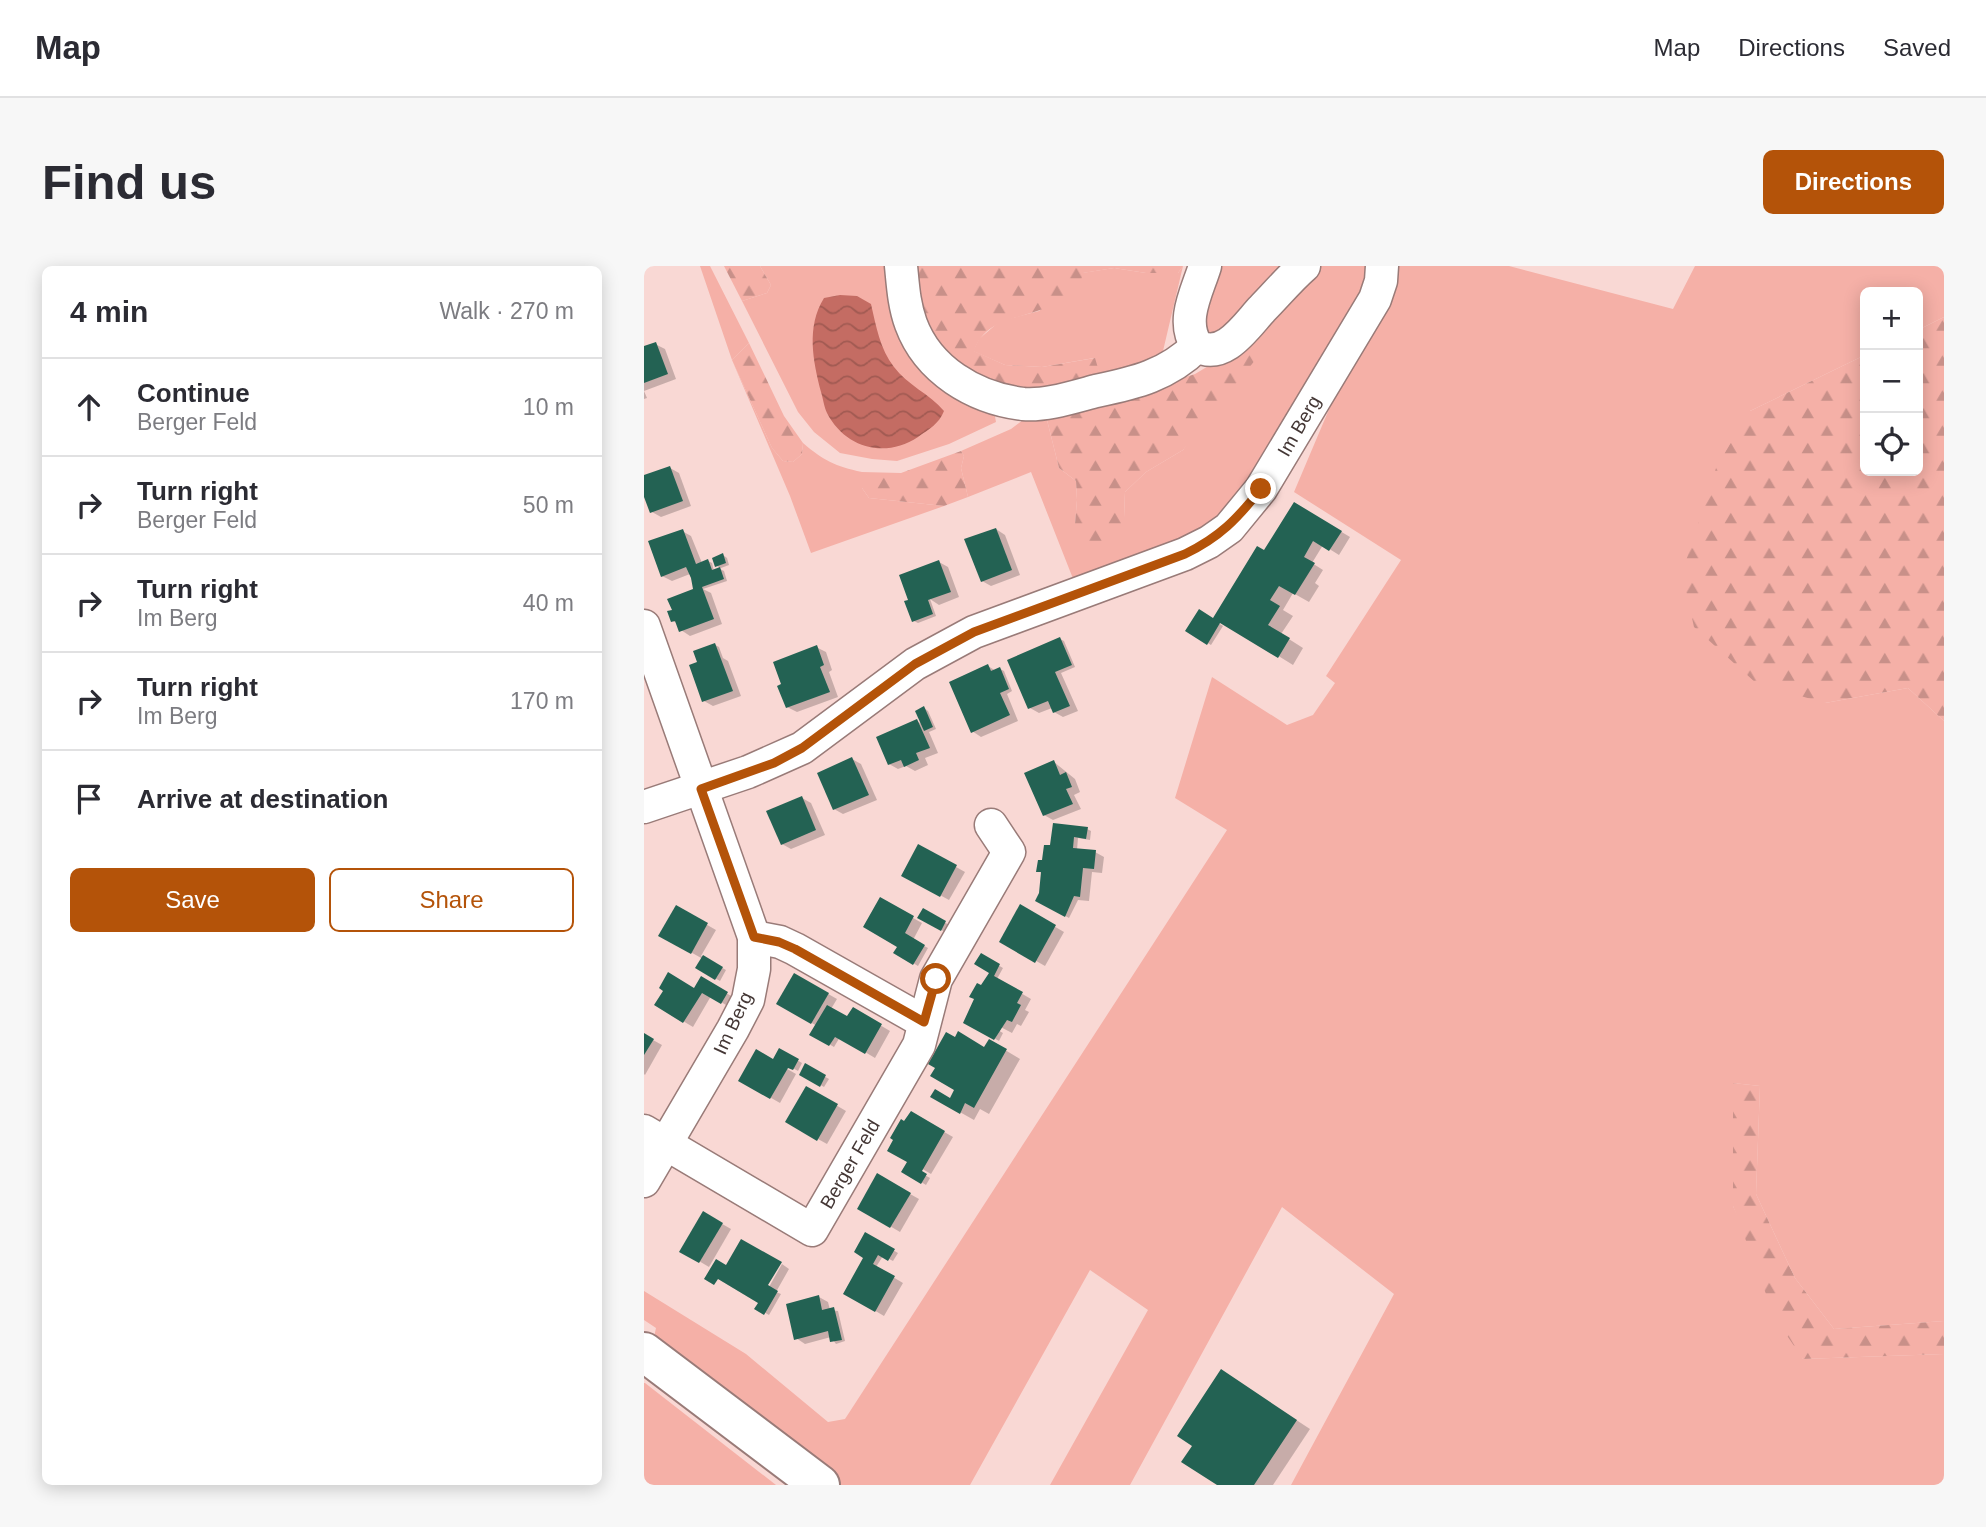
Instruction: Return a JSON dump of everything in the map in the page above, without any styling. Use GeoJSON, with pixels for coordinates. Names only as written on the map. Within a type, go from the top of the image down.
{"type":"FeatureCollection","features":[{"type":"Feature","properties":{"kind":"main road"},"geometry":{"type":"LineString","coordinates":[[644,1352],[820,1485]]}},
{"type":"Feature","properties":{"kind":"street"},"geometry":{"type":"LineString","coordinates":[[901,266],[909,321],[924,351],[951,377],[966,387],[994,397],[1024,404],[1055,401],[1126,385],[1166,371],[1182,361],[1197,346]]}},
{"type":"Feature","properties":{"kind":"street"},"geometry":{"type":"LineString","coordinates":[[1205,266],[1190,312],[1188,328],[1197,346],[1209,351],[1218,349],[1237,337],[1304,266]]}},
{"type":"Feature","properties":{"kind":"street","name":"Im Berg"},"geometry":{"type":"LineString","coordinates":[[644,1181],[655,1137],[733,1029],[748,1000],[754,969],[754,937],[701,789],[774,763],[802,748],[915,664],[974,632],[1185,554],[1229,528],[1261,489],[1368,311],[1381,281],[1382,266]]}},
{"type":"Feature","properties":{"kind":"street"},"geometry":{"type":"LineString","coordinates":[[644,626],[701,789],[644,807]]}},
{"type":"Feature","properties":{"kind":"street","name":"Berger Feld"},"geometry":{"type":"LineString","coordinates":[[655,1137],[812,1230],[919,1045],[936,979],[1009,852],[991,825]]}},
{"type":"Feature","properties":{"kind":"street"},"geometry":{"type":"LineString","coordinates":[[754,937],[779,942],[795,949],[924,1022]]}},
{"type":"Feature","properties":{"kind":"green space"},"geometry":{"type":"Polygon","coordinates":[[[700,266],[710,266],[749,343],[732,360],[700,266]]]}},
{"type":"Feature","properties":{"kind":"green space"},"geometry":{"type":"Polygon","coordinates":[[[724,266],[760,266],[771,285],[767,293],[742,301],[724,266]]]}},
{"type":"Feature","properties":{"kind":"green space"},"geometry":{"type":"Polygon","coordinates":[[[760,266],[888,266],[994,411],[996,422],[949,444],[897,461],[840,453],[814,432],[798,412],[742,301],[767,293],[771,285],[760,266]]]}},
{"type":"Feature","properties":{"kind":"green space"},"geometry":{"type":"Polygon","coordinates":[[[912,266],[1183,266],[1178,273],[1146,273],[1114,268],[1083,273],[1078,293],[991,328],[974,351],[1005,365],[1042,367],[1095,358],[1101,378],[1025,392],[996,386],[948,357],[921,315],[912,266]]]}},
{"type":"Feature","properties":{"kind":"green space"},"geometry":{"type":"Polygon","coordinates":[[[1183,266],[1163,351],[1152,359],[1101,378],[1094,358],[1042,367],[1005,365],[973,351],[979,339],[1000,321],[1039,311],[1082,273],[1114,268],[1146,273],[1178,273],[1183,266]]]}},
{"type":"Feature","properties":{"kind":"green space"},"geometry":{"type":"Polygon","coordinates":[[[1213,266],[1291,266],[1249,314],[1213,336],[1202,330],[1213,266]]]}},
{"type":"Feature","properties":{"kind":"green space"},"geometry":{"type":"Polygon","coordinates":[[[1318,266],[1365,266],[1369,289],[1261,472],[1215,525],[1083,604],[1031,472],[968,497],[961,468],[964,456],[961,451],[1011,429],[1023,420],[1046,416],[1059,468],[1076,481],[1075,524],[1124,518],[1125,492],[1146,472],[1183,450],[1248,347],[1318,266]]]}},
{"type":"Feature","properties":{"kind":"green space"},"geometry":{"type":"Polygon","coordinates":[[[1394,266],[1509,266],[1673,309],[1695,266],[1944,266],[1944,317],[1923,328],[1923,287],[1860,287],[1860,357],[1750,411],[1825,703],[1908,688],[1944,721],[1944,1321],[1834,1329],[1795,1278],[1756,1194],[1760,1086],[1733,1083],[1733,1206],[1803,1359],[1944,1354],[1944,1485],[1291,1485],[1394,1294],[1282,1207],[1130,1485],[1050,1485],[1148,1310],[1090,1270],[970,1485],[840,1485],[654,1337],[656,1328],[644,1320],[644,1291],[746,1354],[828,1422],[845,1419],[1227,830],[1175,798],[1212,677],[1287,725],[1313,715],[1335,683],[1326,676],[1401,560],[1294,492],[1352,355],[1394,266]]]}},
{"type":"Feature","properties":{"kind":"green space"},"geometry":{"type":"Polygon","coordinates":[[[1944,317],[1944,721],[1908,688],[1825,703],[1756,683],[1694,627],[1682,573],[1717,465],[1750,411],[1860,357],[1860,476],[1923,476],[1923,328],[1944,317]]]}},
{"type":"Feature","properties":{"kind":"green space"},"geometry":{"type":"Polygon","coordinates":[[[749,343],[784,416],[803,443],[802,454],[793,462],[783,461],[772,448],[732,360],[749,343]]]}},
{"type":"Feature","properties":{"kind":"green space"},"geometry":{"type":"Polygon","coordinates":[[[1248,347],[1256,359],[1183,450],[1146,472],[1125,492],[1124,518],[1109,548],[1081,541],[1075,524],[1076,481],[1059,468],[1046,416],[1125,397],[1195,374],[1237,349],[1248,347]]]}},
{"type":"Feature","properties":{"kind":"green space"},"geometry":{"type":"Polygon","coordinates":[[[732,360],[772,448],[783,461],[793,462],[802,454],[803,443],[830,462],[862,472],[862,488],[869,498],[944,506],[811,553],[790,496],[732,360]]]}},
{"type":"Feature","properties":{"kind":"green space"},"geometry":{"type":"Polygon","coordinates":[[[961,451],[964,456],[961,468],[968,497],[944,506],[869,498],[862,488],[862,472],[901,473],[961,451]]]}},
{"type":"Feature","properties":{"kind":"green space"},"geometry":{"type":"Polygon","coordinates":[[[1733,1083],[1760,1086],[1756,1194],[1795,1278],[1834,1329],[1944,1321],[1944,1354],[1803,1359],[1775,1318],[1733,1206],[1733,1083]]]}},
{"type":"Feature","properties":{"kind":"green space"},"geometry":{"type":"Polygon","coordinates":[[[645,1383],[776,1485],[644,1485],[645,1383]]]}},
{"type":"Feature","properties":{"kind":"water"},"geometry":{"type":"Polygon","coordinates":[[[857,296],[871,304],[879,337],[889,360],[905,379],[944,411],[933,426],[905,444],[879,448],[855,442],[844,435],[827,413],[816,368],[813,332],[818,309],[824,298],[857,296]]]}},
{"type":"Feature","properties":{"kind":"building"},"geometry":{"type":"Polygon","coordinates":[[[656,342],[668,374],[644,383],[644,346],[656,342]]]}},
{"type":"Feature","properties":{"kind":"building"},"geometry":{"type":"Polygon","coordinates":[[[670,466],[683,501],[650,513],[644,497],[644,475],[670,466]]]}},
{"type":"Feature","properties":{"kind":"building"},"geometry":{"type":"Polygon","coordinates":[[[1294,502],[1342,531],[1329,551],[1313,541],[1304,557],[1315,563],[1295,595],[1279,586],[1270,600],[1280,606],[1268,625],[1290,638],[1278,658],[1220,623],[1207,645],[1185,631],[1199,609],[1213,618],[1257,546],[1264,550],[1294,502]]]}},
{"type":"Feature","properties":{"kind":"building"},"geometry":{"type":"Polygon","coordinates":[[[996,528],[1012,570],[981,582],[964,539],[996,528]]]}},
{"type":"Feature","properties":{"kind":"building"},"geometry":{"type":"Polygon","coordinates":[[[683,529],[696,564],[708,559],[712,570],[720,567],[724,579],[702,587],[714,619],[679,632],[667,611],[672,610],[667,599],[693,589],[691,578],[686,567],[661,577],[648,541],[683,529]]]}},
{"type":"Feature","properties":{"kind":"building"},"geometry":{"type":"Polygon","coordinates":[[[723,553],[726,563],[715,567],[712,558],[723,553]]]}},
{"type":"Feature","properties":{"kind":"building"},"geometry":{"type":"Polygon","coordinates":[[[939,560],[951,592],[928,600],[933,614],[912,622],[904,601],[908,600],[899,575],[939,560]]]}},
{"type":"Feature","properties":{"kind":"building"},"geometry":{"type":"Polygon","coordinates":[[[1060,637],[1072,665],[1055,672],[1070,706],[1053,713],[1048,701],[1028,709],[1007,660],[1060,637]]]}},
{"type":"Feature","properties":{"kind":"building"},"geometry":{"type":"Polygon","coordinates":[[[715,643],[733,691],[702,702],[689,665],[697,662],[693,651],[715,643]]]}},
{"type":"Feature","properties":{"kind":"building"},"geometry":{"type":"Polygon","coordinates":[[[817,645],[824,665],[820,667],[830,692],[786,708],[777,686],[781,684],[773,662],[817,645]]]}},
{"type":"Feature","properties":{"kind":"building"},"geometry":{"type":"Polygon","coordinates":[[[988,664],[991,671],[1000,667],[1009,689],[1000,693],[1010,715],[971,733],[949,682],[988,664]]]}},
{"type":"Feature","properties":{"kind":"building"},"geometry":{"type":"Polygon","coordinates":[[[924,706],[933,727],[924,731],[915,711],[924,706]]]}},
{"type":"Feature","properties":{"kind":"building"},"geometry":{"type":"Polygon","coordinates":[[[917,719],[930,748],[916,753],[919,760],[904,767],[901,760],[888,765],[876,737],[917,719]]]}},
{"type":"Feature","properties":{"kind":"building"},"geometry":{"type":"Polygon","coordinates":[[[852,757],[869,795],[833,810],[817,773],[852,757]]]}},
{"type":"Feature","properties":{"kind":"building"},"geometry":{"type":"Polygon","coordinates":[[[1054,760],[1060,775],[1066,772],[1072,787],[1066,789],[1073,804],[1043,816],[1024,773],[1054,760]]]}},
{"type":"Feature","properties":{"kind":"building"},"geometry":{"type":"Polygon","coordinates":[[[802,796],[816,830],[781,845],[766,811],[802,796]]]}},
{"type":"Feature","properties":{"kind":"building"},"geometry":{"type":"Polygon","coordinates":[[[1053,823],[1088,827],[1086,839],[1074,837],[1073,848],[1096,850],[1094,869],[1083,868],[1080,897],[1074,896],[1065,917],[1035,901],[1039,893],[1041,872],[1036,872],[1038,860],[1042,860],[1044,845],[1050,845],[1053,823]]]}},
{"type":"Feature","properties":{"kind":"building"},"geometry":{"type":"Polygon","coordinates":[[[918,844],[957,865],[940,897],[901,876],[918,844]]]}},
{"type":"Feature","properties":{"kind":"building"},"geometry":{"type":"Polygon","coordinates":[[[880,897],[914,916],[905,933],[925,945],[913,965],[893,953],[897,947],[863,927],[880,897]]]}},
{"type":"Feature","properties":{"kind":"building"},"geometry":{"type":"Polygon","coordinates":[[[1020,904],[1056,925],[1035,963],[999,942],[1020,904]]]}},
{"type":"Feature","properties":{"kind":"building"},"geometry":{"type":"Polygon","coordinates":[[[676,905],[708,923],[691,954],[658,936],[676,905]]]}},
{"type":"Feature","properties":{"kind":"building"},"geometry":{"type":"Polygon","coordinates":[[[923,908],[946,921],[941,931],[917,918],[923,908]]]}},
{"type":"Feature","properties":{"kind":"building"},"geometry":{"type":"Polygon","coordinates":[[[981,953],[1000,964],[994,976],[1023,992],[1017,1003],[1021,1005],[1012,1022],[1007,1020],[994,1040],[963,1023],[974,999],[969,997],[977,983],[981,985],[989,973],[974,964],[981,953]]]}},
{"type":"Feature","properties":{"kind":"building"},"geometry":{"type":"Polygon","coordinates":[[[703,955],[723,967],[715,980],[695,968],[703,955]]]}},
{"type":"Feature","properties":{"kind":"building"},"geometry":{"type":"Polygon","coordinates":[[[668,972],[694,988],[701,976],[728,992],[721,1004],[702,993],[683,1023],[654,1005],[663,991],[659,988],[668,972]]]}},
{"type":"Feature","properties":{"kind":"building"},"geometry":{"type":"Polygon","coordinates":[[[794,973],[829,993],[811,1024],[776,1004],[794,973]]]}},
{"type":"Feature","properties":{"kind":"building"},"geometry":{"type":"Polygon","coordinates":[[[827,1005],[847,1016],[853,1007],[882,1024],[865,1054],[835,1037],[829,1046],[809,1035],[827,1005]]]}},
{"type":"Feature","properties":{"kind":"building"},"geometry":{"type":"Polygon","coordinates":[[[958,1031],[984,1047],[989,1039],[1007,1049],[974,1108],[965,1103],[960,1114],[930,1097],[935,1089],[950,1098],[954,1090],[930,1076],[935,1068],[928,1064],[946,1032],[955,1037],[958,1031]]]}},
{"type":"Feature","properties":{"kind":"building"},"geometry":{"type":"Polygon","coordinates":[[[644,1033],[654,1039],[644,1055],[644,1033]]]}},
{"type":"Feature","properties":{"kind":"building"},"geometry":{"type":"Polygon","coordinates":[[[779,1048],[799,1059],[793,1070],[788,1068],[770,1099],[738,1081],[756,1049],[773,1059],[779,1048]]]}},
{"type":"Feature","properties":{"kind":"building"},"geometry":{"type":"Polygon","coordinates":[[[805,1063],[826,1075],[820,1087],[799,1075],[805,1063]]]}},
{"type":"Feature","properties":{"kind":"building"},"geometry":{"type":"Polygon","coordinates":[[[806,1086],[838,1104],[817,1141],[785,1122],[806,1086]]]}},
{"type":"Feature","properties":{"kind":"building"},"geometry":{"type":"Polygon","coordinates":[[[911,1111],[945,1131],[922,1171],[927,1174],[921,1184],[901,1172],[907,1162],[887,1151],[893,1140],[890,1138],[901,1119],[904,1121],[911,1111]]]}},
{"type":"Feature","properties":{"kind":"building"},"geometry":{"type":"Polygon","coordinates":[[[877,1173],[911,1193],[890,1228],[857,1209],[877,1173]]]}},
{"type":"Feature","properties":{"kind":"building"},"geometry":{"type":"Polygon","coordinates":[[[703,1211],[723,1223],[699,1263],[679,1252],[703,1211]]]}},
{"type":"Feature","properties":{"kind":"building"},"geometry":{"type":"Polygon","coordinates":[[[865,1232],[895,1249],[888,1261],[878,1255],[873,1264],[895,1276],[875,1312],[843,1294],[863,1258],[854,1252],[865,1232]]]}},
{"type":"Feature","properties":{"kind":"building"},"geometry":{"type":"Polygon","coordinates":[[[741,1239],[782,1262],[768,1285],[778,1291],[764,1315],[754,1309],[758,1303],[718,1279],[714,1285],[704,1279],[716,1259],[726,1265],[741,1239]]]}},
{"type":"Feature","properties":{"kind":"building"},"geometry":{"type":"Polygon","coordinates":[[[819,1295],[822,1310],[834,1307],[842,1340],[830,1342],[828,1331],[794,1340],[786,1304],[819,1295]]]}},
{"type":"Feature","properties":{"kind":"building"},"geometry":{"type":"Polygon","coordinates":[[[1221,1369],[1297,1420],[1254,1485],[1217,1485],[1181,1462],[1192,1446],[1177,1436],[1221,1369]]]}},
{"type":"Feature","properties":{"kind":"route"},"geometry":{"type":"LineString","coordinates":[[936,979],[924,1022],[795,949],[779,942],[754,937],[701,789],[774,763],[802,748],[915,664],[974,632],[1125,577],[1209,542],[1229,528],[1261,489]]}}]}
